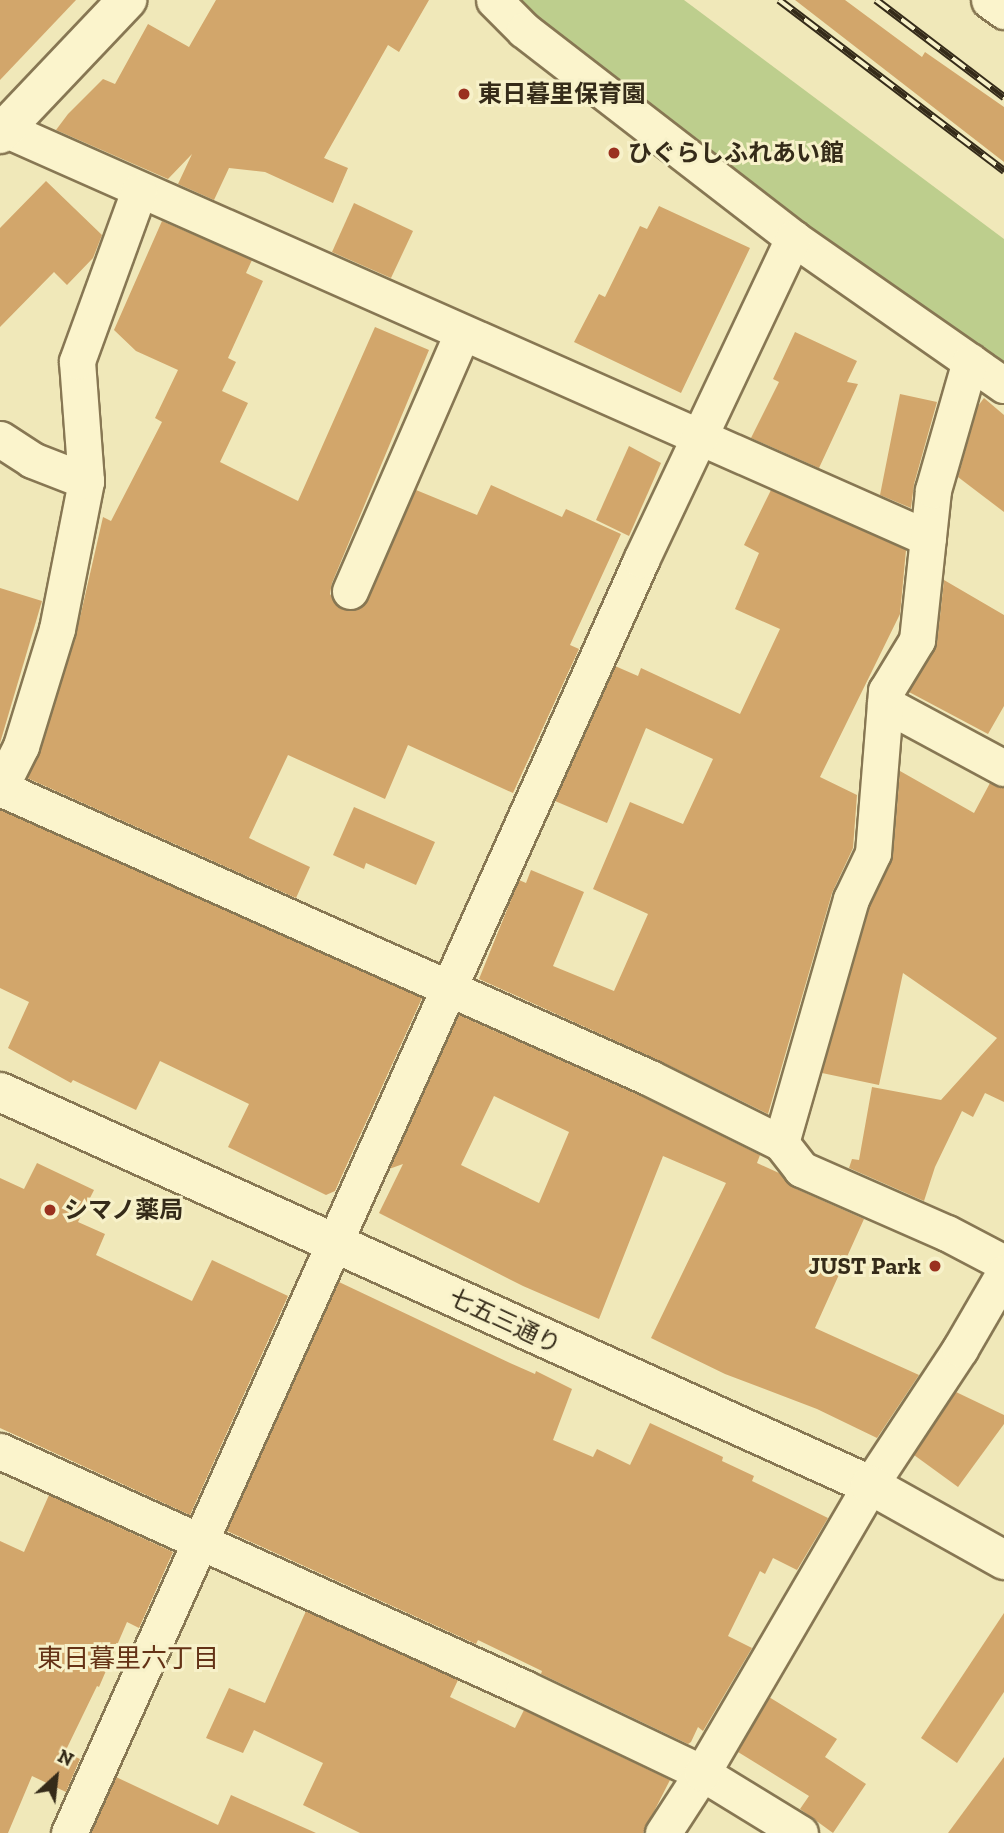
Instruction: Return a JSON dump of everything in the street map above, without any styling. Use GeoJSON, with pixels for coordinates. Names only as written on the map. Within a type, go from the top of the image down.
{"type":"FeatureCollection","features":[{"type":"Feature","properties":{"kind":"street"},"geometry":{"type":"LineString","coordinates":[[127,0],[1,130],[928,538]]}},
{"type":"Feature","properties":{"kind":"street"},"geometry":{"type":"LineString","coordinates":[[494,0],[524,30],[793,238],[1004,385]]}},
{"type":"Feature","properties":{"kind":"street"},"geometry":{"type":"LineString","coordinates":[[989,0],[1004,11]]}},
{"type":"Feature","properties":{"kind":"street"},"geometry":{"type":"LineString","coordinates":[[139,191],[77,361],[86,481],[57,629],[21,746],[0,788],[447,990],[650,1078],[781,1143],[801,1169],[947,1233],[1004,1263]]}},
{"type":"Feature","properties":{"kind":"street"},"geometry":{"type":"LineString","coordinates":[[69,1833],[447,990],[793,238]]}},
{"type":"Feature","properties":{"kind":"street"},"geometry":{"type":"LineString","coordinates":[[350,591],[463,333]]}},
{"type":"Feature","properties":{"kind":"street"},"geometry":{"type":"LineString","coordinates":[[781,1143],[851,899],[873,853],[886,691],[917,640],[933,490],[970,361]]}},
{"type":"Feature","properties":{"kind":"street"},"geometry":{"type":"LineString","coordinates":[[0,439],[32,460],[86,481]]}},
{"type":"Feature","properties":{"kind":"street"},"geometry":{"type":"LineString","coordinates":[[885,704],[1004,768]]}},
{"type":"Feature","properties":{"kind":"street","name":"七五三通り"},"geometry":{"type":"LineString","coordinates":[[0,1093],[870,1485],[1004,1560]]}},
{"type":"Feature","properties":{"kind":"street"},"geometry":{"type":"LineString","coordinates":[[663,1833],[702,1773],[870,1485],[960,1349],[1004,1273]]}},
{"type":"Feature","properties":{"kind":"street"},"geometry":{"type":"LineString","coordinates":[[0,1451],[702,1773],[800,1833]]}},
{"type":"Feature","properties":{"kind":"green space"},"geometry":{"type":"Polygon","coordinates":[[[516,0],[684,0],[1004,239],[1004,369],[797,225],[578,59],[516,0]]]}},
{"type":"Feature","properties":{"kind":"building"},"geometry":{"type":"Polygon","coordinates":[[[0,0],[76,0],[0,80],[0,0]]]}},
{"type":"Feature","properties":{"kind":"building"},"geometry":{"type":"Polygon","coordinates":[[[216,0],[429,0],[399,52],[388,45],[324,158],[348,168],[333,203],[265,172],[229,168],[214,200],[178,184],[192,154],[168,179],[56,130],[103,79],[115,84],[148,24],[189,47],[216,0]]]}},
{"type":"Feature","properties":{"kind":"building"},"geometry":{"type":"Polygon","coordinates":[[[795,0],[845,0],[922,57],[925,52],[1004,107],[1004,162],[795,0]]]}},
{"type":"Feature","properties":{"kind":"building"},"geometry":{"type":"Polygon","coordinates":[[[46,181],[102,235],[93,258],[67,285],[54,272],[0,327],[0,228],[46,181]]]}},
{"type":"Feature","properties":{"kind":"building"},"geometry":{"type":"Polygon","coordinates":[[[354,203],[413,231],[391,278],[332,252],[354,203]]]}},
{"type":"Feature","properties":{"kind":"building"},"geometry":{"type":"Polygon","coordinates":[[[659,206],[750,248],[681,393],[574,342],[599,294],[605,297],[640,226],[647,229],[659,206]]]}},
{"type":"Feature","properties":{"kind":"building"},"geometry":{"type":"Polygon","coordinates":[[[162,221],[252,260],[246,273],[263,281],[228,358],[236,362],[222,391],[248,403],[220,462],[298,501],[375,327],[429,350],[332,583],[330,594],[341,609],[353,611],[368,600],[416,490],[477,515],[491,485],[562,517],[566,509],[621,534],[570,645],[579,649],[513,793],[408,745],[385,799],[288,755],[249,838],[310,867],[296,898],[27,778],[40,752],[76,635],[103,517],[111,521],[162,422],[155,418],[178,370],[136,351],[114,330],[162,221]]]}},
{"type":"Feature","properties":{"kind":"building"},"geometry":{"type":"Polygon","coordinates":[[[795,332],[857,361],[847,382],[858,384],[819,468],[751,438],[779,382],[773,379],[795,332]]]}},
{"type":"Feature","properties":{"kind":"building"},"geometry":{"type":"Polygon","coordinates":[[[900,394],[937,402],[914,484],[911,508],[880,495],[900,394]]]}},
{"type":"Feature","properties":{"kind":"building"},"geometry":{"type":"Polygon","coordinates":[[[984,398],[1004,415],[1004,512],[958,477],[978,406],[984,398]]]}},
{"type":"Feature","properties":{"kind":"building"},"geometry":{"type":"Polygon","coordinates":[[[629,446],[661,463],[629,536],[596,520],[629,446]]]}},
{"type":"Feature","properties":{"kind":"building"},"geometry":{"type":"Polygon","coordinates":[[[771,490],[906,550],[900,614],[820,777],[857,795],[853,848],[832,893],[768,1114],[658,1060],[479,979],[519,880],[526,883],[531,870],[584,892],[553,966],[614,991],[648,914],[593,889],[630,802],[683,824],[713,759],[646,728],[607,823],[555,801],[615,666],[638,676],[641,668],[740,714],[780,629],[735,609],[759,553],[744,545],[771,490]]]}},
{"type":"Feature","properties":{"kind":"building"},"geometry":{"type":"Polygon","coordinates":[[[944,580],[1004,615],[1004,706],[988,734],[909,692],[937,643],[944,580]]]}},
{"type":"Feature","properties":{"kind":"building"},"geometry":{"type":"Polygon","coordinates":[[[0,588],[42,601],[0,743],[0,588]]]}},
{"type":"Feature","properties":{"kind":"building"},"geometry":{"type":"Polygon","coordinates":[[[900,771],[974,813],[990,783],[1004,788],[1004,1102],[985,1093],[973,1117],[962,1111],[935,1167],[924,1201],[849,1168],[852,1159],[859,1160],[872,1087],[941,1100],[997,1038],[903,973],[879,1085],[822,1073],[870,906],[893,855],[900,771]]]}},
{"type":"Feature","properties":{"kind":"building"},"geometry":{"type":"Polygon","coordinates":[[[354,807],[435,842],[416,885],[366,863],[364,869],[333,855],[354,807]]]}},
{"type":"Feature","properties":{"kind":"building"},"geometry":{"type":"Polygon","coordinates":[[[0,810],[422,998],[335,1191],[326,1195],[228,1147],[249,1104],[160,1061],[136,1110],[73,1080],[71,1083],[8,1048],[29,1002],[0,988],[0,810]]]}},
{"type":"Feature","properties":{"kind":"building"},"geometry":{"type":"Polygon","coordinates":[[[459,1015],[641,1096],[760,1155],[757,1163],[779,1173],[792,1187],[864,1219],[815,1328],[919,1375],[877,1438],[817,1409],[725,1374],[651,1338],[726,1183],[663,1156],[599,1319],[523,1286],[379,1213],[403,1164],[389,1169],[459,1015]],[[494,1096],[461,1165],[539,1203],[569,1132],[494,1096]]]}},
{"type":"Feature","properties":{"kind":"building"},"geometry":{"type":"Polygon","coordinates":[[[37,1163],[94,1190],[78,1222],[105,1234],[96,1255],[192,1301],[212,1260],[288,1296],[190,1515],[0,1428],[0,1178],[24,1189],[37,1163]]]}},
{"type":"Feature","properties":{"kind":"building"},"geometry":{"type":"Polygon","coordinates":[[[339,1282],[510,1363],[535,1374],[536,1371],[572,1389],[553,1440],[593,1457],[597,1449],[630,1465],[650,1423],[723,1457],[722,1461],[754,1476],[752,1481],[828,1518],[797,1570],[773,1558],[765,1574],[760,1571],[728,1636],[752,1648],[703,1731],[698,1727],[691,1742],[688,1744],[541,1674],[542,1671],[478,1640],[476,1644],[227,1531],[339,1282]]]}},
{"type":"Feature","properties":{"kind":"building"},"geometry":{"type":"Polygon","coordinates":[[[956,1392],[1004,1415],[1004,1424],[958,1487],[914,1455],[956,1392]]]}},
{"type":"Feature","properties":{"kind":"building"},"geometry":{"type":"Polygon","coordinates":[[[49,1495],[173,1552],[139,1628],[127,1622],[99,1687],[97,1686],[65,1752],[80,1759],[66,1792],[32,1776],[8,1833],[0,1833],[0,1541],[24,1552],[49,1495]]]}},
{"type":"Feature","properties":{"kind":"building"},"geometry":{"type":"Polygon","coordinates":[[[306,1611],[458,1680],[450,1697],[515,1728],[524,1710],[670,1780],[643,1833],[360,1833],[303,1805],[323,1763],[254,1730],[243,1753],[206,1738],[229,1688],[265,1703],[306,1611]]]}},
{"type":"Feature","properties":{"kind":"building"},"geometry":{"type":"Polygon","coordinates":[[[1004,1613],[1004,1692],[957,1763],[921,1738],[1004,1613]]]}},
{"type":"Feature","properties":{"kind":"building"},"geometry":{"type":"Polygon","coordinates":[[[769,1697],[837,1739],[825,1757],[866,1784],[833,1833],[800,1809],[809,1796],[738,1752],[769,1697]]]}},
{"type":"Feature","properties":{"kind":"building"},"geometry":{"type":"Polygon","coordinates":[[[1004,1757],[1004,1833],[948,1833],[1004,1757]]]}},
{"type":"Feature","properties":{"kind":"building"},"geometry":{"type":"Polygon","coordinates":[[[116,1777],[218,1825],[231,1795],[316,1833],[91,1833],[116,1777]]]}},
{"type":"Feature","properties":{"kind":"railway"},"geometry":{"type":"LineString","coordinates":[[779,0],[1004,171]]}},
{"type":"Feature","properties":{"kind":"railway"},"geometry":{"type":"LineString","coordinates":[[876,0],[1004,97]]}},
{"type":"Feature","properties":{"kind":"place","name":"東日暮里保育園"},"geometry":{"type":"Point","coordinates":[464,94]}},
{"type":"Feature","properties":{"kind":"place","name":"ひぐらしふれあい館"},"geometry":{"type":"Point","coordinates":[614,153]}},
{"type":"Feature","properties":{"kind":"place","name":"シマノ薬局"},"geometry":{"type":"Point","coordinates":[50,1210]}},
{"type":"Feature","properties":{"kind":"place","name":"JUST Park"},"geometry":{"type":"Point","coordinates":[935,1266]}},
{"type":"Feature","properties":{"kind":"district","name":"東日暮里六丁目"},"geometry":{"type":"Point","coordinates":[128,1659]}}]}
